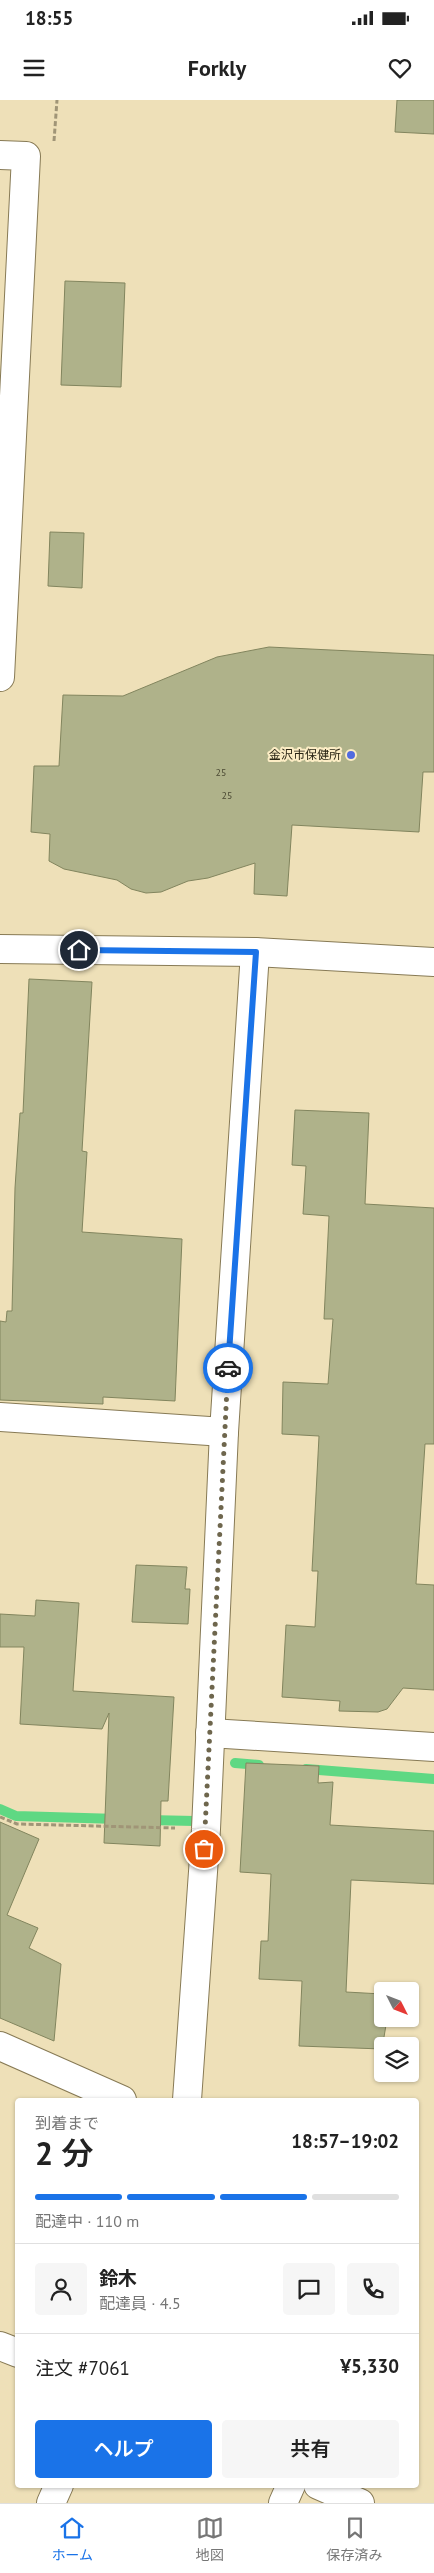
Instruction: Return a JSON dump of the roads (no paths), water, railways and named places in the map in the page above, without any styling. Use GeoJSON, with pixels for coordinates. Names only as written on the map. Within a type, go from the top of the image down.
{"type":"FeatureCollection","features":[{"type":"Feature","properties":{"kind":"street"},"geometry":{"type":"LineString","coordinates":[[0,155],[26,156],[0,677]]}},
{"type":"Feature","properties":{"kind":"street"},"geometry":{"type":"LineString","coordinates":[[0,949],[256,952],[434,962]]}},
{"type":"Feature","properties":{"kind":"street"},"geometry":{"type":"LineString","coordinates":[[187,2098],[206,1829],[224,1432],[256,952]]}},
{"type":"Feature","properties":{"kind":"street"},"geometry":{"type":"LineString","coordinates":[[0,1417],[224,1432]]}},
{"type":"Feature","properties":{"kind":"street"},"geometry":{"type":"LineString","coordinates":[[210,1733],[434,1746]]}},
{"type":"Feature","properties":{"kind":"street"},"geometry":{"type":"LineString","coordinates":[[0,2046],[117,2098]]}},
{"type":"Feature","properties":{"kind":"street"},"geometry":{"type":"LineString","coordinates":[[0,2346],[15,2352]]}},
{"type":"Feature","properties":{"kind":"street"},"geometry":{"type":"LineString","coordinates":[[51,2503],[58,2488]]}},
{"type":"Feature","properties":{"kind":"street"},"geometry":{"type":"LineString","coordinates":[[283,2503],[290,2488]]}},
{"type":"Feature","properties":{"kind":"street"},"geometry":{"type":"LineString","coordinates":[[325,2488],[360,2503]]}},
{"type":"Feature","properties":{"kind":"waterway"},"geometry":{"type":"LineString","coordinates":[[235,1763],[259,1765]]}},
{"type":"Feature","properties":{"kind":"waterway"},"geometry":{"type":"LineString","coordinates":[[306,1769],[434,1779]]}},
{"type":"Feature","properties":{"kind":"waterway"},"geometry":{"type":"LineString","coordinates":[[0,1809],[16,1816],[118,1819]]}},
{"type":"Feature","properties":{"kind":"waterway"},"geometry":{"type":"LineString","coordinates":[[147,1820],[195,1821]]}},
{"type":"Feature","properties":{"kind":"place","name":"金沢市保健所"},"geometry":{"type":"Point","coordinates":[351,755]}}]}
